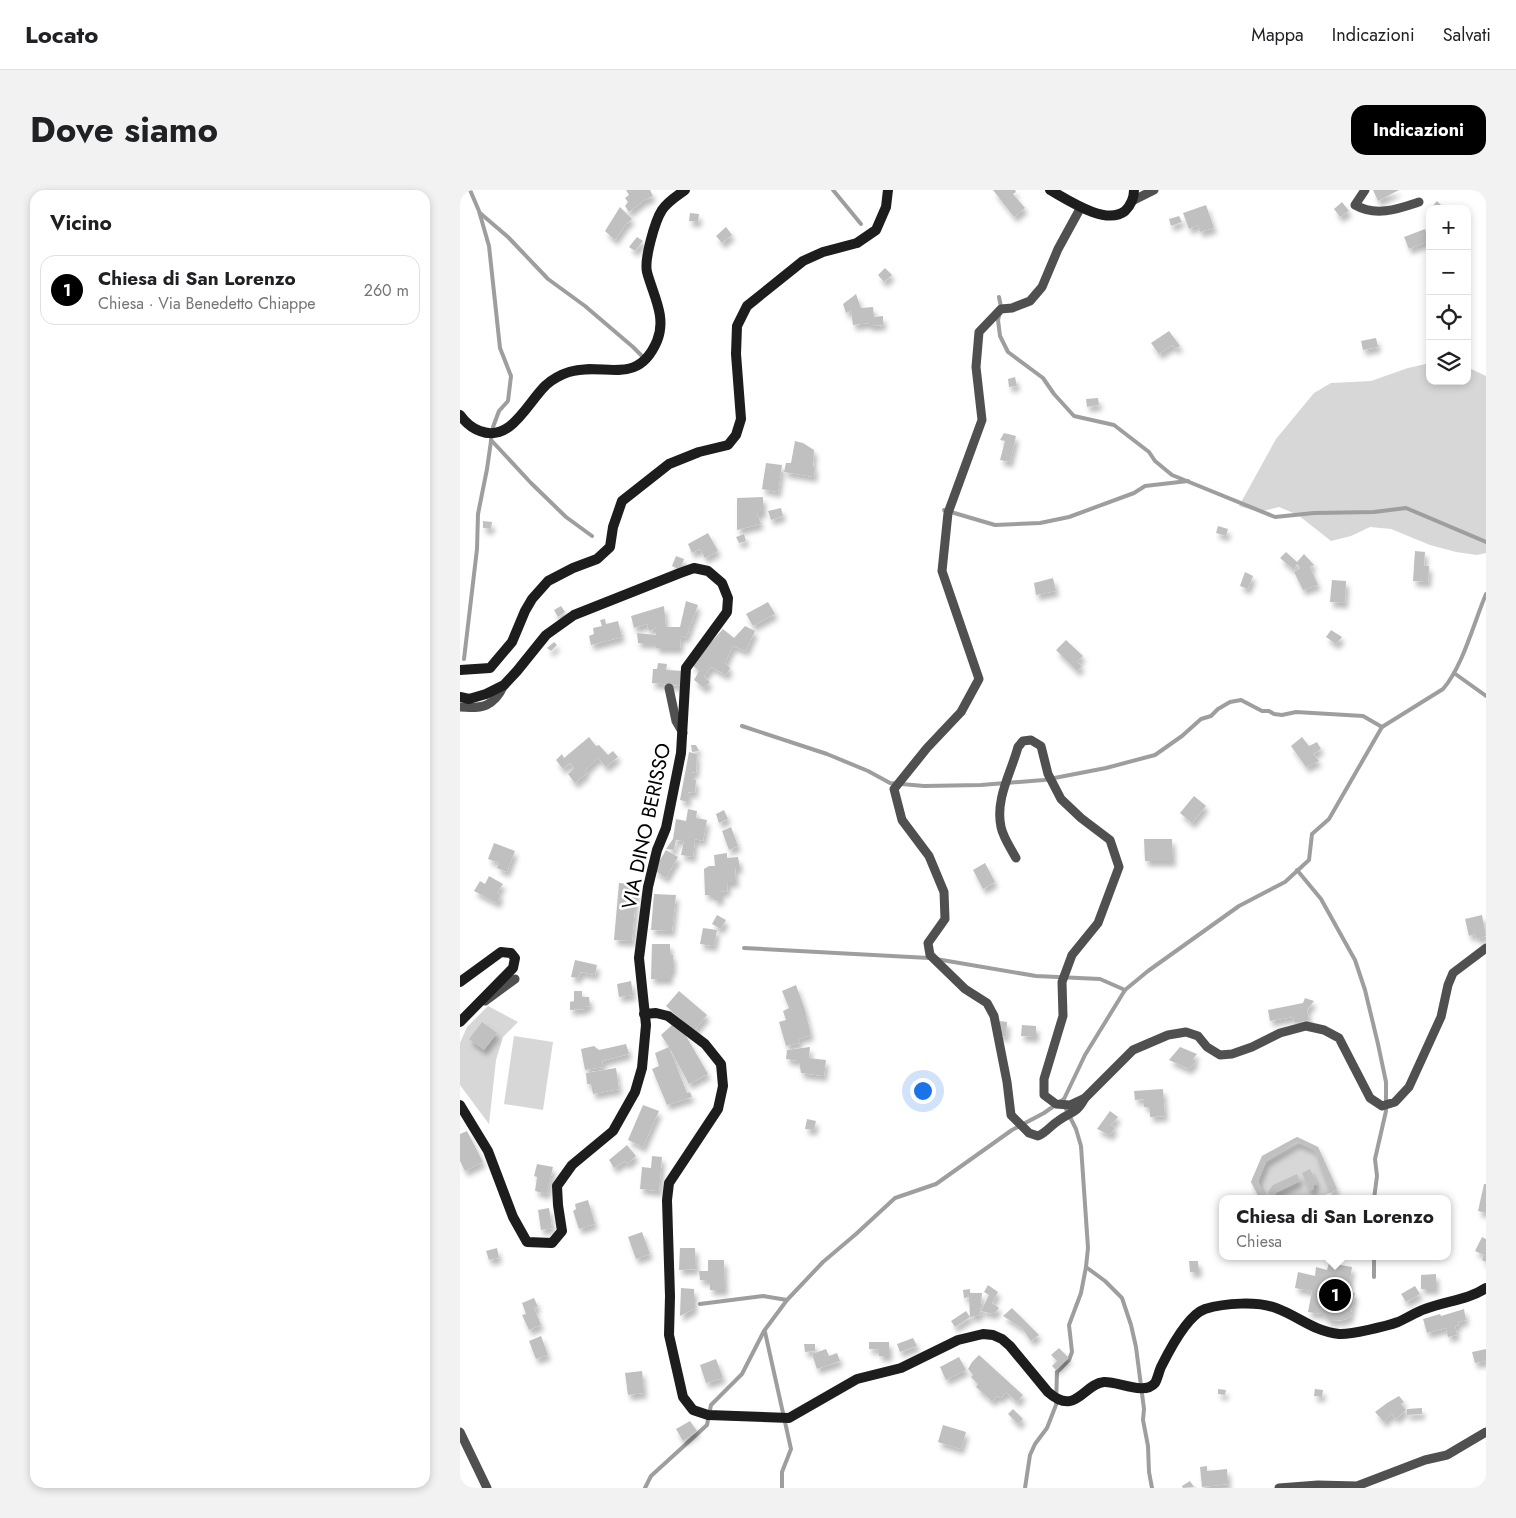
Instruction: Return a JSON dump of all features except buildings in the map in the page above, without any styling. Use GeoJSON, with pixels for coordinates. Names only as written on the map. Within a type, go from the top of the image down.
{"type":"FeatureCollection","features":[{"type":"Feature","properties":{"kind":"street"},"geometry":{"type":"LineString","coordinates":[[460,415],[474,429],[486,434],[498,433],[510,427],[546,384],[569,372],[598,369],[622,371],[640,364],[648,356],[656,343],[662,324],[647,269],[649,250],[662,210],[672,199],[685,190]]}},
{"type":"Feature","properties":{"kind":"street"},"geometry":{"type":"LineString","coordinates":[[460,670],[490,668],[512,642],[525,611],[532,599],[548,580],[597,559],[610,547],[613,527],[622,501],[669,464],[700,452],[728,445],[736,435],[741,419],[736,354],[738,326],[747,306],[803,261],[823,252],[857,243],[876,230],[886,207],[888,190]]}},
{"type":"Feature","properties":{"kind":"street"},"geometry":{"type":"LineString","coordinates":[[1050,190],[1081,207],[1104,216],[1121,214],[1128,208],[1132,201],[1134,190]]}},
{"type":"Feature","properties":{"kind":"street"},"geometry":{"type":"LineString","coordinates":[[1132,201],[1154,190]]}},
{"type":"Feature","properties":{"kind":"street"},"geometry":{"type":"LineString","coordinates":[[1365,190],[1355,205],[1362,209],[1392,211],[1418,202]]}},
{"type":"Feature","properties":{"kind":"street"},"geometry":{"type":"LineString","coordinates":[[1081,207],[1058,249],[1042,287],[1030,301],[1001,310],[979,332],[976,366],[982,420],[948,513],[942,571],[979,679],[961,712],[927,748],[894,790],[902,820],[929,856],[944,892],[945,919],[928,943],[930,955],[965,989],[987,1003],[994,1016],[1008,1082],[1011,1115],[1029,1133],[1038,1136],[1047,1132],[1057,1121],[1079,1109],[1085,1098],[1133,1050],[1168,1035],[1186,1032],[1198,1036],[1207,1047],[1220,1055],[1226,1055],[1252,1047],[1280,1033],[1306,1026],[1324,1030],[1339,1038],[1370,1098],[1382,1106],[1395,1102],[1409,1087],[1424,1056],[1441,1017],[1448,985],[1454,973],[1486,948]]}},
{"type":"Feature","properties":{"kind":"street","name":"VIA DINO BERISSO"},"geometry":{"type":"LineString","coordinates":[[460,697],[469,699],[486,694],[504,685],[546,634],[574,615],[694,568],[708,571],[722,584],[728,598],[727,612],[686,668],[681,753],[666,828],[657,850],[648,887],[639,958],[646,1025],[642,1068],[635,1092],[613,1131],[572,1165],[557,1186],[562,1231],[552,1243],[527,1242],[513,1217],[488,1151],[460,1105]]}},
{"type":"Feature","properties":{"kind":"street"},"geometry":{"type":"LineString","coordinates":[[460,707],[477,707],[491,704],[500,694],[504,685]]}},
{"type":"Feature","properties":{"kind":"street"},"geometry":{"type":"LineString","coordinates":[[669,688],[676,721],[682,733]]}},
{"type":"Feature","properties":{"kind":"street"},"geometry":{"type":"LineString","coordinates":[[1016,858],[1001,828],[999,816],[1002,794],[1018,747],[1023,741],[1031,740],[1041,746],[1048,774],[1061,799],[1081,818],[1110,840],[1118,867],[1098,923],[1072,955],[1062,982],[1063,1016],[1044,1079],[1044,1095],[1056,1104],[1070,1105],[1085,1098]]}},
{"type":"Feature","properties":{"kind":"street"},"geometry":{"type":"LineString","coordinates":[[460,982],[500,952],[507,951],[515,958],[513,968],[461,1020]]}},
{"type":"Feature","properties":{"kind":"street"},"geometry":{"type":"LineString","coordinates":[[461,1020],[515,979]]}},
{"type":"Feature","properties":{"kind":"street"},"geometry":{"type":"LineString","coordinates":[[644,1014],[656,1013],[668,1016],[705,1044],[721,1064],[723,1086],[718,1109],[669,1183],[667,1200],[670,1296],[669,1335],[683,1397],[693,1410],[708,1415],[789,1418],[857,1379],[901,1368],[958,1340],[983,1334],[993,1335],[1002,1339],[1048,1392],[1054,1397],[1070,1401],[1078,1398],[1100,1382],[1113,1381],[1133,1388],[1148,1387],[1155,1383],[1173,1345],[1189,1322],[1202,1310],[1219,1305],[1248,1304],[1275,1308],[1311,1327],[1340,1334],[1397,1322],[1426,1308],[1466,1298],[1486,1288]]}},
{"type":"Feature","properties":{"kind":"street"},"geometry":{"type":"LineString","coordinates":[[460,1432],[487,1488]]}},
{"type":"Feature","properties":{"kind":"street"},"geometry":{"type":"LineString","coordinates":[[1279,1488],[1318,1485],[1357,1486],[1426,1460],[1447,1455],[1486,1432]]}},
{"type":"Feature","properties":{"kind":"shaded area"},"geometry":{"type":"Polygon","coordinates":[[[1426,364],[1426,385],[1471,385],[1471,369],[1486,376],[1486,553],[1477,555],[1456,552],[1430,545],[1391,529],[1370,527],[1351,536],[1331,541],[1298,515],[1279,507],[1259,512],[1239,506],[1276,439],[1314,393],[1331,383],[1371,381],[1426,364]]]}},
{"type":"Feature","properties":{"kind":"shaded area"},"geometry":{"type":"Polygon","coordinates":[[[488,1006],[518,1022],[503,1037],[496,1060],[489,1124],[460,1085],[460,1043],[467,1027],[488,1006]]]}},
{"type":"Feature","properties":{"kind":"shaded area"},"geometry":{"type":"Polygon","coordinates":[[[514,1036],[553,1042],[543,1110],[504,1104],[514,1036]]]}},
{"type":"Feature","properties":{"kind":"shaded area"},"geometry":{"type":"Polygon","coordinates":[[[1297,1137],[1318,1147],[1337,1189],[1326,1195],[1258,1195],[1251,1182],[1262,1156],[1297,1137]]]}},
{"type":"Feature","properties":{"kind":"waterway"},"geometry":{"type":"LineString","coordinates":[[464,659],[477,549],[478,514],[493,427],[499,411],[508,401],[511,376],[500,348],[489,246],[479,211],[470,190]]}},
{"type":"Feature","properties":{"kind":"waterway"},"geometry":{"type":"LineString","coordinates":[[833,190],[861,224]]}},
{"type":"Feature","properties":{"kind":"waterway"},"geometry":{"type":"LineString","coordinates":[[480,213],[508,237],[548,279],[585,306],[641,355]]}},
{"type":"Feature","properties":{"kind":"waterway"},"geometry":{"type":"LineString","coordinates":[[999,297],[1001,307],[998,320],[1000,336],[1008,352],[1043,378],[1054,394],[1074,416],[1114,425],[1149,452],[1155,461],[1172,475],[1275,517],[1314,513],[1374,512],[1406,508],[1486,542]]}},
{"type":"Feature","properties":{"kind":"waterway"},"geometry":{"type":"LineString","coordinates":[[491,440],[566,517],[592,536]]}},
{"type":"Feature","properties":{"kind":"waterway"},"geometry":{"type":"LineString","coordinates":[[944,510],[995,525],[1040,523],[1069,517],[1134,493],[1145,486],[1188,481]]}},
{"type":"Feature","properties":{"kind":"waterway"},"geometry":{"type":"LineString","coordinates":[[645,1488],[651,1476],[707,1425],[711,1405],[742,1374],[764,1331],[787,1300],[823,1262],[895,1198],[936,1184],[1012,1130],[1044,1113],[1064,1099],[1085,1055],[1125,990],[1148,971],[1239,906],[1285,882],[1309,860],[1312,834],[1329,819],[1382,727],[1443,689],[1450,679],[1462,656],[1486,594]]}},
{"type":"Feature","properties":{"kind":"waterway"},"geometry":{"type":"LineString","coordinates":[[1454,673],[1486,696]]}},
{"type":"Feature","properties":{"kind":"waterway"},"geometry":{"type":"LineString","coordinates":[[742,726],[827,754],[868,771],[890,783],[924,786],[981,785],[1044,780],[1106,768],[1155,755],[1182,736],[1201,719],[1211,716],[1230,702],[1241,700],[1262,711],[1269,711],[1274,714],[1282,715],[1296,712],[1363,716],[1382,727]]}},
{"type":"Feature","properties":{"kind":"waterway"},"geometry":{"type":"LineString","coordinates":[[1297,870],[1321,899],[1355,960],[1365,990],[1378,1044],[1386,1082],[1386,1111],[1375,1159],[1377,1176],[1375,1195]]}},
{"type":"Feature","properties":{"kind":"waterway"},"geometry":{"type":"LineString","coordinates":[[744,948],[929,958]]}},
{"type":"Feature","properties":{"kind":"waterway"},"geometry":{"type":"LineString","coordinates":[[936,959],[1036,976],[1100,979],[1125,990]]}},
{"type":"Feature","properties":{"kind":"waterway"},"geometry":{"type":"LineString","coordinates":[[1025,1488],[1030,1455],[1035,1444],[1047,1428],[1056,1405],[1057,1372],[1069,1360],[1072,1352],[1069,1325],[1081,1293],[1088,1248],[1081,1146],[1076,1129],[1064,1105]]}},
{"type":"Feature","properties":{"kind":"waterway"},"geometry":{"type":"LineString","coordinates":[[1374,1260],[1374,1277]]}},
{"type":"Feature","properties":{"kind":"waterway"},"geometry":{"type":"LineString","coordinates":[[1086,1267],[1105,1281],[1122,1298],[1131,1325],[1136,1347],[1144,1409],[1143,1420],[1148,1446],[1152,1488]]}},
{"type":"Feature","properties":{"kind":"waterway"},"geometry":{"type":"LineString","coordinates":[[700,1304],[763,1296],[787,1300]]}},
{"type":"Feature","properties":{"kind":"waterway"},"geometry":{"type":"LineString","coordinates":[[765,1332],[791,1449],[782,1472],[782,1488]]}},
{"type":"Feature","properties":{"kind":"place","name":"Chiesa di San Lorenzo"},"geometry":{"type":"Point","coordinates":[1335,1295]}}]}
